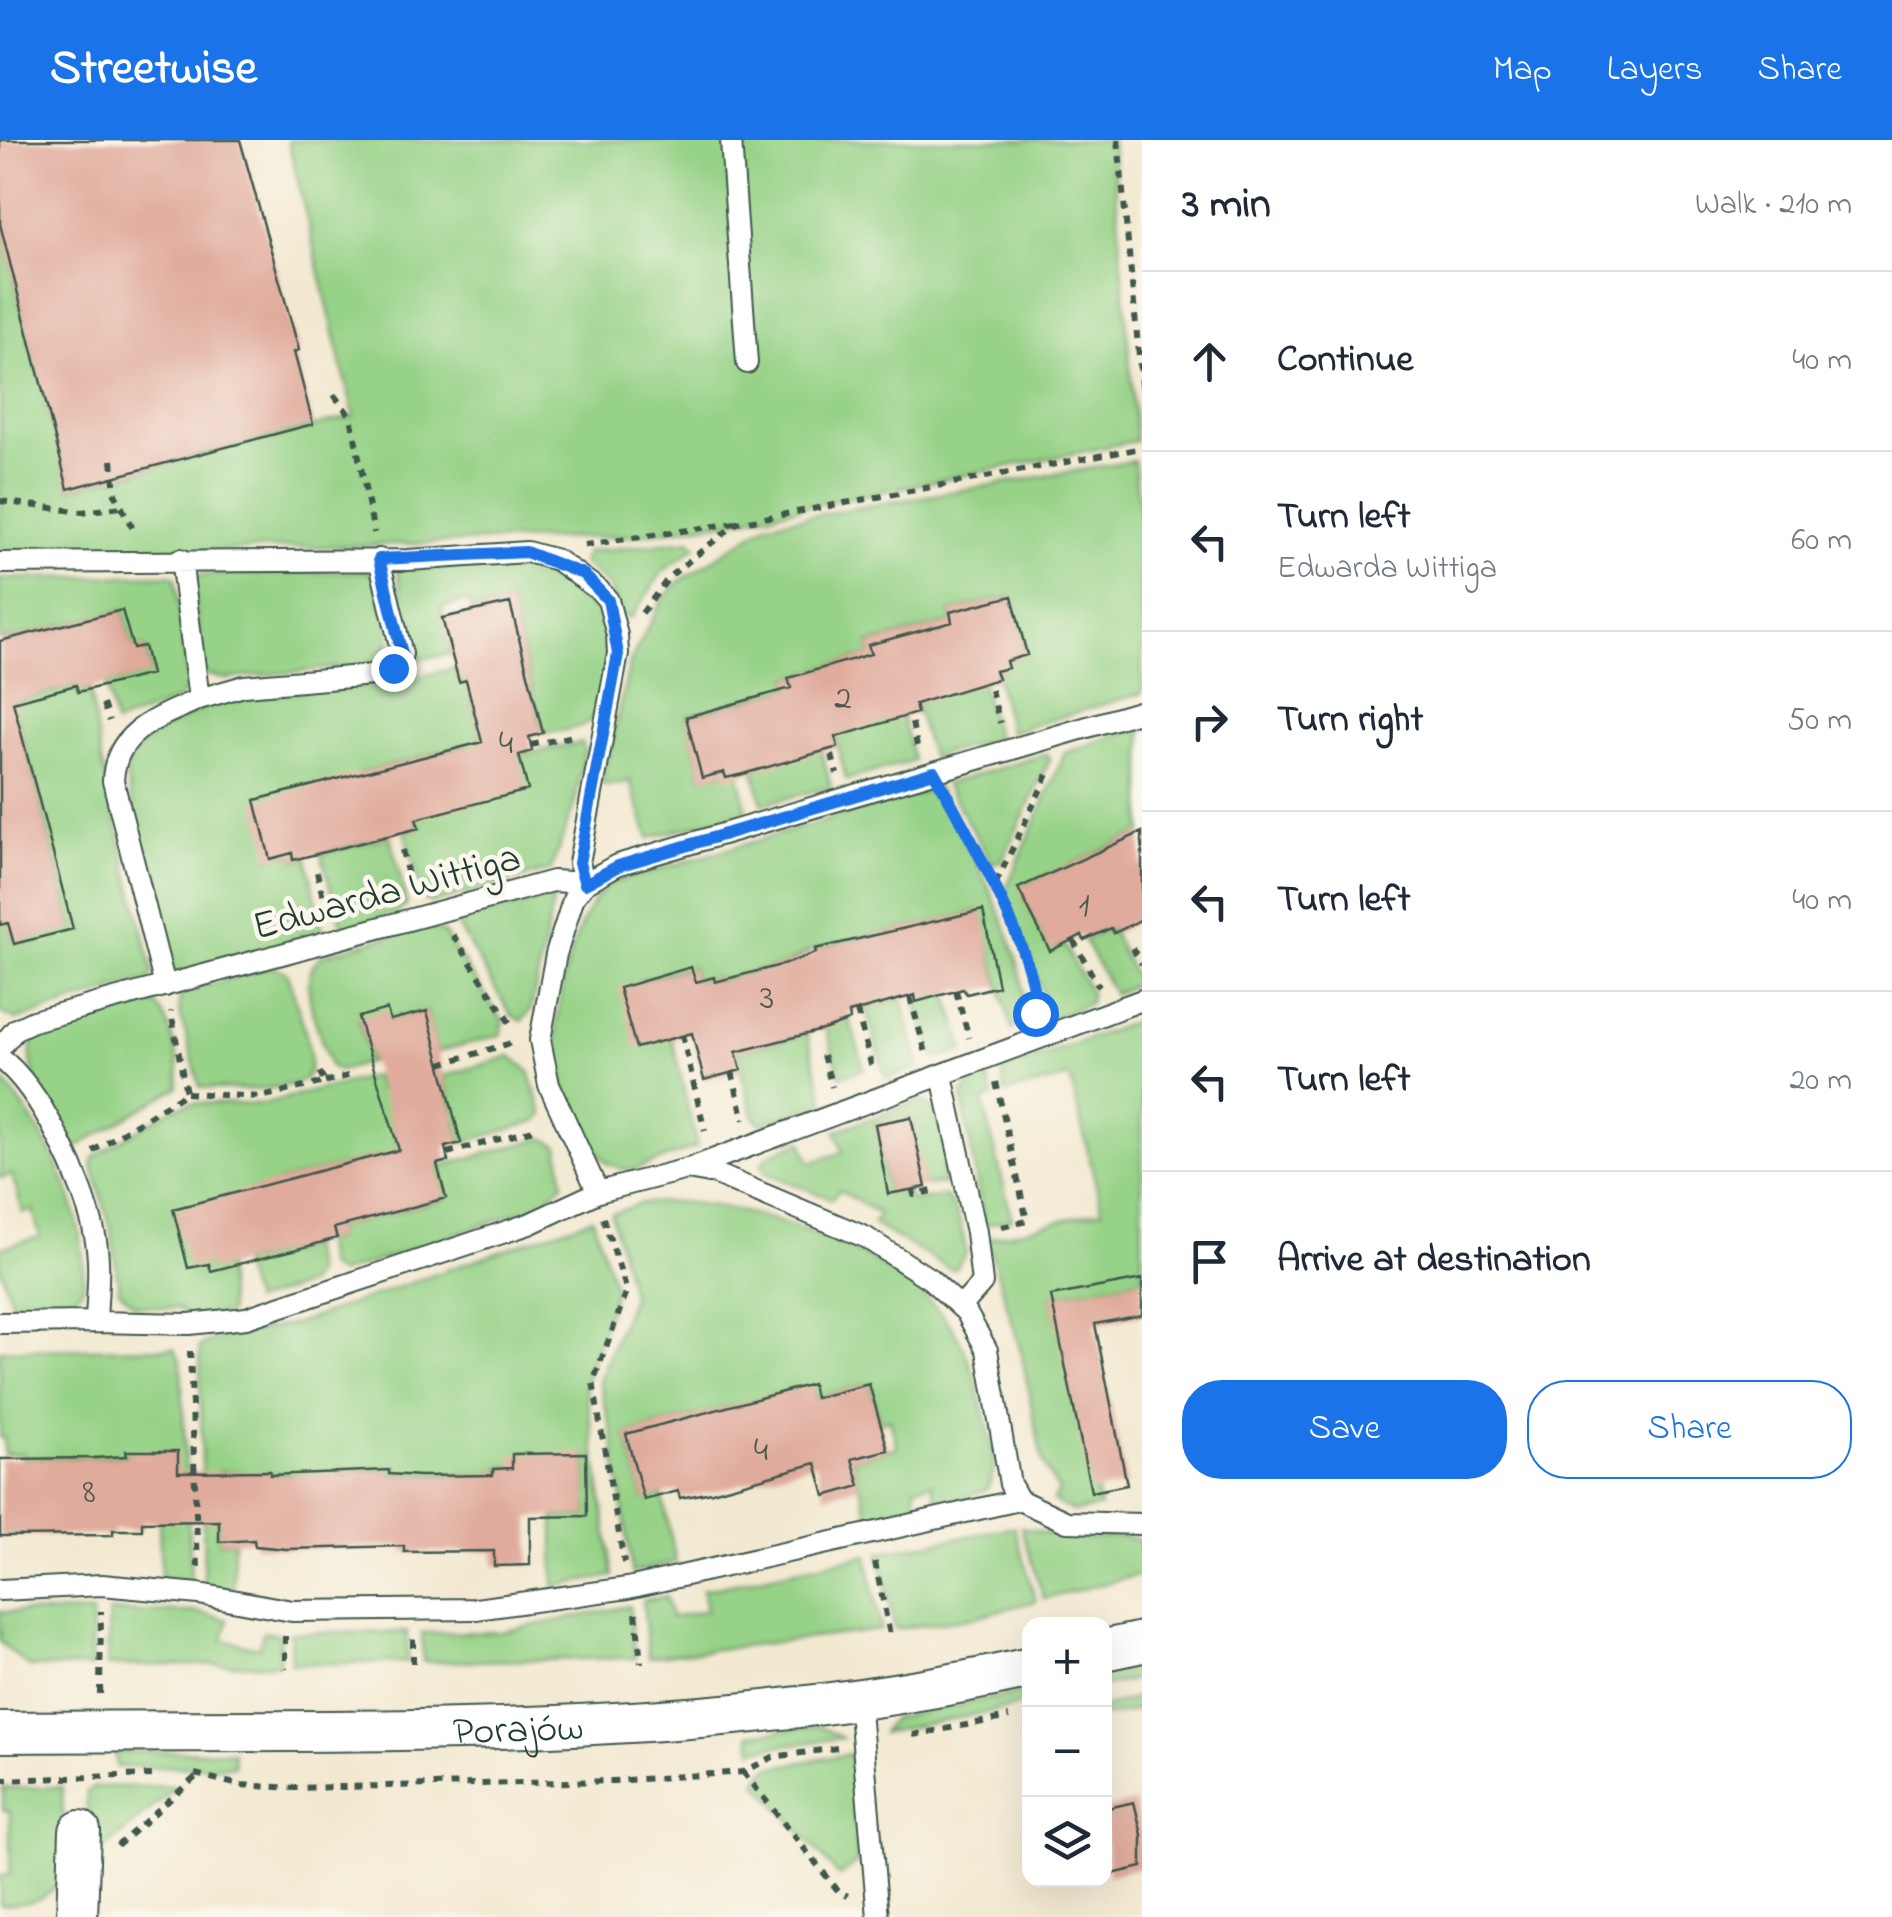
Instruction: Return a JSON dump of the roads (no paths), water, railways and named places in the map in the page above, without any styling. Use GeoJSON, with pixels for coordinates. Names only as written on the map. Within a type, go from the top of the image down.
{"type":"FeatureCollection","features":[{"type":"Feature","properties":{"kind":"street"},"geometry":{"type":"LineString","coordinates":[[1112,1648],[1142,1642]]}},
{"type":"Feature","properties":{"kind":"street","name":"Porajów"},"geometry":{"type":"LineString","coordinates":[[0,1732],[616,1725],[859,1699],[1022,1669]]}},
{"type":"Feature","properties":{"kind":"street"},"geometry":{"type":"LineString","coordinates":[[78,1898],[80,1831]]}},
{"type":"Feature","properties":{"kind":"lane"},"geometry":{"type":"LineString","coordinates":[[731,140],[747,363]]}},
{"type":"Feature","properties":{"kind":"lane"},"geometry":{"type":"LineString","coordinates":[[0,564],[379,559],[526,552],[557,560],[599,590],[615,620],[618,654],[579,863],[585,884],[567,917],[540,1040],[550,1085],[598,1192]]}},
{"type":"Feature","properties":{"kind":"lane"},"geometry":{"type":"LineString","coordinates":[[181,559],[198,699]]}},
{"type":"Feature","properties":{"kind":"lane"},"geometry":{"type":"LineString","coordinates":[[165,986],[114,781],[114,762],[124,739],[198,699],[244,686],[373,675],[393,668],[402,654],[379,559]]}},
{"type":"Feature","properties":{"kind":"lane","name":"Edwarda Wittiga"},"geometry":{"type":"LineString","coordinates":[[0,1048],[16,1029],[33,1021],[553,882],[585,884],[618,866],[1142,711]]}},
{"type":"Feature","properties":{"kind":"lane"},"geometry":{"type":"LineString","coordinates":[[0,1322],[189,1324],[246,1318],[530,1224],[598,1192],[686,1170],[1142,1000]]}},
{"type":"Feature","properties":{"kind":"lane"},"geometry":{"type":"LineString","coordinates":[[0,1058],[25,1084],[71,1163],[95,1236],[96,1322]]}},
{"type":"Feature","properties":{"kind":"lane"},"geometry":{"type":"LineString","coordinates":[[938,1077],[978,1243],[982,1283],[961,1307]]}},
{"type":"Feature","properties":{"kind":"lane"},"geometry":{"type":"LineString","coordinates":[[686,1170],[716,1174],[840,1223],[885,1248],[961,1307],[987,1350],[1010,1484],[1019,1500],[1067,1522],[1142,1524]]}},
{"type":"Feature","properties":{"kind":"lane"},"geometry":{"type":"LineString","coordinates":[[0,1590],[102,1585],[199,1594],[259,1607],[328,1611],[476,1608],[631,1587],[1019,1500]]}},
{"type":"Feature","properties":{"kind":"lane"},"geometry":{"type":"LineString","coordinates":[[859,1699],[877,1913]]}}]}
